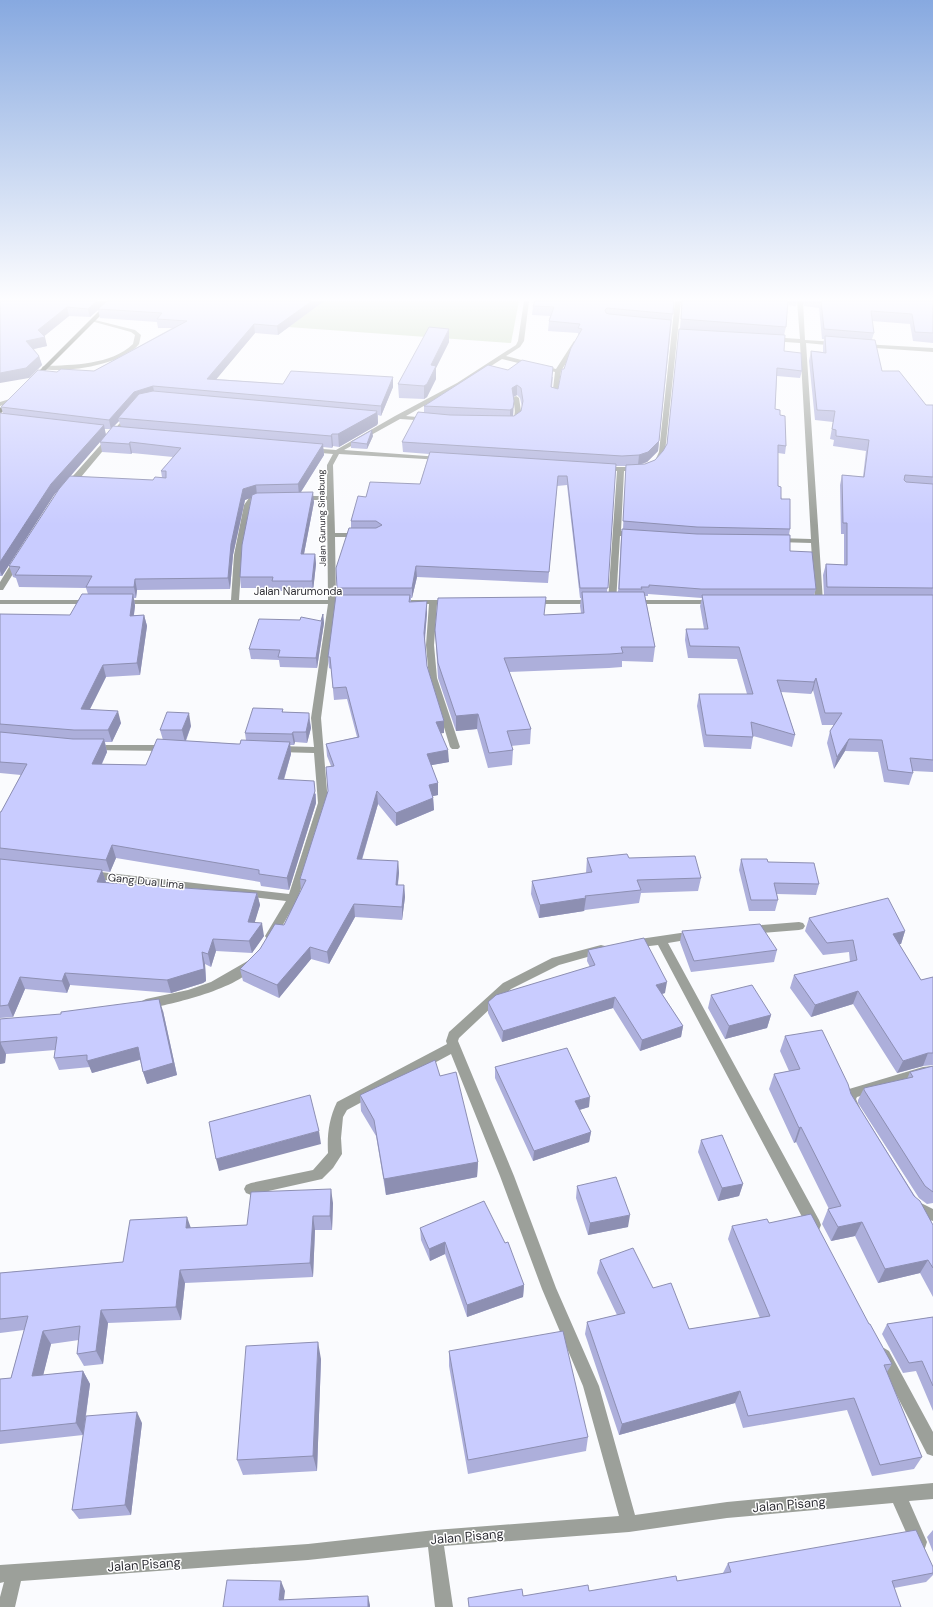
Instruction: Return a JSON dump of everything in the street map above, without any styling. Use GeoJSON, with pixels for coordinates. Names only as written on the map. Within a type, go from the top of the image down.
{"type":"FeatureCollection","features":[{"type":"Feature","properties":{"kind":"main road"},"geometry":{"type":"LineString","coordinates":[[27,386],[36,376]]}},
{"type":"Feature","properties":{"kind":"main road"},"geometry":{"type":"LineString","coordinates":[[0,412],[15,397]]}},
{"type":"Feature","properties":{"kind":"street"},"geometry":{"type":"LineString","coordinates":[[36,376],[44,377]]}},
{"type":"Feature","properties":{"kind":"street"},"geometry":{"type":"LineString","coordinates":[[337,452],[472,376]]}},
{"type":"Feature","properties":{"kind":"street"},"geometry":{"type":"LineString","coordinates":[[555,397],[557,376]]}},
{"type":"Feature","properties":{"kind":"street"},"geometry":{"type":"LineString","coordinates":[[598,468],[621,470],[650,466],[657,463],[662,452],[668,376]]}},
{"type":"Feature","properties":{"kind":"street"},"geometry":{"type":"LineString","coordinates":[[805,376],[819,602]]}},
{"type":"Feature","properties":{"kind":"street"},"geometry":{"type":"LineString","coordinates":[[0,404],[15,397]]}},
{"type":"Feature","properties":{"kind":"street"},"geometry":{"type":"LineString","coordinates":[[505,425],[514,424],[517,420],[518,410],[516,398]]}},
{"type":"Feature","properties":{"kind":"street"},"geometry":{"type":"LineString","coordinates":[[62,493],[78,479],[110,433],[134,410]]}},
{"type":"Feature","properties":{"kind":"street"},"geometry":{"type":"LineString","coordinates":[[382,420],[394,419],[435,421]]}},
{"type":"Feature","properties":{"kind":"street"},"geometry":{"type":"LineString","coordinates":[[110,433],[122,434]]}},
{"type":"Feature","properties":{"kind":"street"},"geometry":{"type":"LineString","coordinates":[[305,450],[445,460]]}},
{"type":"Feature","properties":{"kind":"street","name":"Jalan Gunung Sinabung"},"geometry":{"type":"LineString","coordinates":[[266,945],[292,898],[323,803],[316,718],[332,602],[330,465],[337,452]]}},
{"type":"Feature","properties":{"kind":"street"},"geometry":{"type":"LineString","coordinates":[[612,602],[621,470]]}},
{"type":"Feature","properties":{"kind":"street"},"geometry":{"type":"LineString","coordinates":[[294,498],[330,498]]}},
{"type":"Feature","properties":{"kind":"street"},"geometry":{"type":"LineString","coordinates":[[235,602],[238,555],[248,505],[252,500],[272,499]]}},
{"type":"Feature","properties":{"kind":"street"},"geometry":{"type":"LineString","coordinates":[[617,533],[641,535]]}},
{"type":"Feature","properties":{"kind":"street"},"geometry":{"type":"LineString","coordinates":[[331,535],[369,535]]}},
{"type":"Feature","properties":{"kind":"street"},"geometry":{"type":"LineString","coordinates":[[770,540],[816,541]]}},
{"type":"Feature","properties":{"kind":"street"},"geometry":{"type":"LineString","coordinates":[[0,588],[21,556]]}},
{"type":"Feature","properties":{"kind":"street","name":"Jalan Narumonda"},"geometry":{"type":"LineString","coordinates":[[0,602],[348,602]]}},
{"type":"Feature","properties":{"kind":"street"},"geometry":{"type":"LineString","coordinates":[[402,602],[456,602]]}},
{"type":"Feature","properties":{"kind":"street"},"geometry":{"type":"LineString","coordinates":[[433,602],[430,645],[433,678],[455,747]]}},
{"type":"Feature","properties":{"kind":"street"},"geometry":{"type":"LineString","coordinates":[[527,602],[724,602]]}},
{"type":"Feature","properties":{"kind":"street"},"geometry":{"type":"LineString","coordinates":[[84,747],[176,748]]}},
{"type":"Feature","properties":{"kind":"street"},"geometry":{"type":"LineString","coordinates":[[266,748],[318,750]]}},
{"type":"Feature","properties":{"kind":"street","name":"Gang Dua Lima"},"geometry":{"type":"LineString","coordinates":[[79,874],[292,898]]}},
{"type":"Feature","properties":{"kind":"street"},"geometry":{"type":"LineString","coordinates":[[741,930],[800,926]]}},
{"type":"Feature","properties":{"kind":"street"},"geometry":{"type":"LineString","coordinates":[[629,1524],[591,1386],[549,1289],[507,1176],[453,1047],[452,1041],[453,1036],[507,986],[556,961],[620,946],[705,934]]}},
{"type":"Feature","properties":{"kind":"street"},"geometry":{"type":"LineString","coordinates":[[661,940],[821,1239]]}},
{"type":"Feature","properties":{"kind":"street"},"geometry":{"type":"LineString","coordinates":[[138,1005],[169,999],[219,984],[242,971],[257,958]]}},
{"type":"Feature","properties":{"kind":"street"},"geometry":{"type":"LineString","coordinates":[[251,1189],[317,1175],[335,1154],[334,1138],[337,1117],[342,1106],[453,1047]]}},
{"type":"Feature","properties":{"kind":"street"},"geometry":{"type":"LineString","coordinates":[[860,1117],[851,1104],[850,1099],[853,1093],[923,1072],[933,1071]]}},
{"type":"Feature","properties":{"kind":"street"},"geometry":{"type":"LineString","coordinates":[[908,1197],[920,1210],[933,1214]]}},
{"type":"Feature","properties":{"kind":"street"},"geometry":{"type":"LineString","coordinates":[[877,1344],[933,1448]]}},
{"type":"Feature","properties":{"kind":"street","name":"Jalan Pisang"},"geometry":{"type":"LineString","coordinates":[[7,1573],[308,1552],[435,1538],[629,1524],[727,1510],[933,1491]]}},
{"type":"Feature","properties":{"kind":"street"},"geometry":{"type":"LineString","coordinates":[[898,1495],[923,1553]]}},
{"type":"Feature","properties":{"kind":"street"},"geometry":{"type":"LineString","coordinates":[[435,1538],[444,1607]]}},
{"type":"Feature","properties":{"kind":"street"},"geometry":{"type":"LineString","coordinates":[[6,1607],[7,1573]]}},
{"type":"Feature","properties":{"kind":"building"},"geometry":{"type":"Polygon","coordinates":[[[32,376],[210,376],[207,379],[283,384],[288,376],[393,377],[381,406],[153,386],[134,392],[109,420],[1,407],[32,376]]]}},
{"type":"Feature","properties":{"kind":"building"},"geometry":{"type":"Polygon","coordinates":[[[402,376],[431,376],[427,384],[424,386],[398,384],[402,376]]]}},
{"type":"Feature","properties":{"kind":"building"},"geometry":{"type":"Polygon","coordinates":[[[471,376],[552,376],[551,387],[558,389],[561,376],[665,376],[659,441],[648,452],[639,455],[622,456],[402,442],[418,412],[450,415],[514,416],[521,411],[523,401],[521,388],[517,385],[512,388],[514,401],[513,408],[510,410],[424,406],[471,376]]]}},
{"type":"Feature","properties":{"kind":"building"},"geometry":{"type":"Polygon","coordinates":[[[674,376],[777,376],[775,409],[780,410],[780,415],[785,416],[786,446],[778,445],[778,486],[781,487],[781,499],[790,499],[790,529],[697,527],[623,521],[626,465],[645,464],[655,460],[667,444],[674,376]]]}},
{"type":"Feature","properties":{"kind":"building"},"geometry":{"type":"Polygon","coordinates":[[[814,376],[903,376],[926,405],[933,405],[933,477],[905,475],[904,480],[906,482],[933,484],[933,588],[827,587],[826,564],[847,565],[847,523],[843,523],[842,475],[864,477],[869,440],[836,436],[836,430],[832,429],[835,411],[817,410],[814,376]]]}},
{"type":"Feature","properties":{"kind":"building"},"geometry":{"type":"Polygon","coordinates":[[[153,391],[377,411],[376,413],[338,434],[332,434],[331,436],[118,418],[139,394],[153,391]]]}},
{"type":"Feature","properties":{"kind":"building"},"geometry":{"type":"Polygon","coordinates":[[[0,413],[104,425],[51,484],[0,562],[0,413]]]}},
{"type":"Feature","properties":{"kind":"building"},"geometry":{"type":"Polygon","coordinates":[[[113,426],[323,444],[298,484],[256,485],[243,489],[231,544],[228,578],[135,579],[134,587],[86,587],[92,576],[15,575],[20,567],[9,566],[59,489],[70,476],[153,480],[155,477],[166,478],[166,471],[161,471],[181,448],[130,442],[129,444],[100,442],[113,426]]]}},
{"type":"Feature","properties":{"kind":"building"},"geometry":{"type":"Polygon","coordinates":[[[372,430],[367,444],[351,442],[372,430]]]}},
{"type":"Feature","properties":{"kind":"building"},"geometry":{"type":"Polygon","coordinates":[[[430,452],[616,464],[608,588],[580,588],[567,476],[558,476],[549,572],[416,566],[412,588],[337,588],[336,568],[349,528],[376,528],[382,525],[376,521],[351,521],[358,496],[366,497],[370,482],[420,484],[430,452]]]}},
{"type":"Feature","properties":{"kind":"building"},"geometry":{"type":"Polygon","coordinates":[[[313,492],[301,554],[315,554],[312,581],[272,581],[273,577],[240,577],[242,545],[252,495],[257,493],[313,492]]]}},
{"type":"Feature","properties":{"kind":"building"},"geometry":{"type":"Polygon","coordinates":[[[622,529],[697,534],[790,535],[790,551],[812,552],[816,589],[701,589],[649,585],[649,587],[641,587],[642,589],[619,589],[622,529]]]}},
{"type":"Feature","properties":{"kind":"building"},"geometry":{"type":"Polygon","coordinates":[[[582,592],[644,592],[655,647],[621,647],[623,653],[610,654],[504,658],[531,729],[507,731],[513,750],[489,753],[478,714],[456,716],[438,663],[435,630],[438,598],[546,597],[544,615],[584,613],[582,592]]]}},
{"type":"Feature","properties":{"kind":"building"},"geometry":{"type":"Polygon","coordinates":[[[82,594],[133,594],[130,616],[144,615],[137,663],[103,665],[81,709],[118,711],[108,730],[74,730],[0,724],[0,614],[70,615],[82,594]]]}},
{"type":"Feature","properties":{"kind":"building"},"geometry":{"type":"Polygon","coordinates":[[[336,595],[410,595],[409,602],[427,601],[424,633],[427,666],[444,721],[436,722],[448,750],[427,754],[438,783],[429,785],[433,798],[396,813],[377,791],[357,859],[398,861],[396,885],[404,885],[402,907],[354,904],[327,952],[310,947],[277,985],[240,969],[260,949],[275,924],[284,925],[306,880],[300,879],[328,791],[326,767],[334,766],[326,744],[359,737],[346,687],[333,688],[330,657],[328,657],[336,595]]]}},
{"type":"Feature","properties":{"kind":"building"},"geometry":{"type":"Polygon","coordinates":[[[702,595],[933,595],[933,760],[910,758],[913,773],[888,770],[882,740],[849,739],[837,757],[830,731],[842,713],[825,713],[816,678],[814,682],[777,680],[795,735],[751,722],[753,737],[706,735],[699,694],[753,694],[739,647],[690,646],[686,629],[708,629],[702,595]]]}},
{"type":"Feature","properties":{"kind":"building"},"geometry":{"type":"Polygon","coordinates":[[[323,614],[316,658],[278,657],[280,650],[249,649],[259,619],[300,620],[301,617],[321,621],[323,614]]]}},
{"type":"Feature","properties":{"kind":"building"},"geometry":{"type":"Polygon","coordinates":[[[253,708],[283,709],[282,712],[309,713],[306,732],[293,732],[292,734],[245,733],[253,708]]]}},
{"type":"Feature","properties":{"kind":"building"},"geometry":{"type":"Polygon","coordinates":[[[167,712],[189,713],[182,730],[160,730],[167,712]]]}},
{"type":"Feature","properties":{"kind":"building"},"geometry":{"type":"Polygon","coordinates":[[[0,732],[73,739],[104,739],[92,764],[146,765],[157,739],[237,744],[240,744],[241,740],[290,742],[278,779],[314,781],[315,791],[287,878],[259,874],[259,870],[112,845],[106,860],[0,848],[0,812],[27,764],[0,762],[0,732]]]}},
{"type":"Feature","properties":{"kind":"building"},"geometry":{"type":"Polygon","coordinates":[[[627,854],[629,858],[695,856],[701,878],[637,880],[641,890],[585,896],[586,898],[540,905],[532,881],[592,872],[587,858],[627,854]]]}},
{"type":"Feature","properties":{"kind":"building"},"geometry":{"type":"Polygon","coordinates":[[[0,859],[102,870],[97,882],[257,893],[248,922],[262,923],[249,941],[213,939],[208,954],[202,952],[204,969],[167,980],[65,973],[62,981],[20,977],[8,1005],[0,1006],[0,859]]]}},
{"type":"Feature","properties":{"kind":"building"},"geometry":{"type":"Polygon","coordinates":[[[741,859],[767,859],[768,862],[814,863],[819,884],[774,883],[778,900],[751,900],[741,859]]]}},
{"type":"Feature","properties":{"kind":"building"},"geometry":{"type":"Polygon","coordinates":[[[888,898],[905,931],[893,934],[921,980],[933,977],[933,1053],[928,1053],[903,1061],[858,991],[815,1005],[794,975],[857,960],[853,940],[827,943],[809,918],[888,898]]]}},
{"type":"Feature","properties":{"kind":"building"},"geometry":{"type":"Polygon","coordinates":[[[760,924],[777,950],[694,961],[682,931],[760,924]]]}},
{"type":"Feature","properties":{"kind":"building"},"geometry":{"type":"Polygon","coordinates":[[[644,938],[667,982],[656,985],[683,1026],[642,1040],[615,997],[503,1031],[488,1002],[496,995],[595,965],[588,950],[644,938]]]}},
{"type":"Feature","properties":{"kind":"building"},"geometry":{"type":"Polygon","coordinates":[[[752,985],[771,1015],[729,1026],[711,995],[752,985]]]}},
{"type":"Feature","properties":{"kind":"building"},"geometry":{"type":"Polygon","coordinates":[[[159,999],[173,1063],[143,1072],[138,1047],[87,1061],[87,1055],[54,1058],[57,1037],[0,1042],[0,1019],[61,1014],[61,1012],[159,999]]]}},
{"type":"Feature","properties":{"kind":"building"},"geometry":{"type":"Polygon","coordinates":[[[822,1030],[848,1084],[851,1094],[914,1196],[920,1201],[933,1225],[933,1268],[928,1260],[885,1269],[862,1222],[838,1227],[828,1209],[841,1206],[801,1127],[799,1128],[774,1074],[800,1069],[785,1036],[822,1030]]]}},
{"type":"Feature","properties":{"kind":"building"},"geometry":{"type":"Polygon","coordinates":[[[567,1048],[590,1097],[575,1101],[591,1132],[534,1151],[495,1067],[567,1048]]]}},
{"type":"Feature","properties":{"kind":"building"},"geometry":{"type":"Polygon","coordinates":[[[435,1060],[440,1076],[456,1072],[478,1162],[384,1179],[374,1120],[360,1095],[435,1060]]]}},
{"type":"Feature","properties":{"kind":"building"},"geometry":{"type":"Polygon","coordinates":[[[933,1066],[933,1192],[925,1186],[864,1088],[913,1077],[910,1072],[933,1066]]]}},
{"type":"Feature","properties":{"kind":"building"},"geometry":{"type":"Polygon","coordinates":[[[310,1095],[319,1131],[216,1159],[209,1122],[310,1095]]]}},
{"type":"Feature","properties":{"kind":"building"},"geometry":{"type":"Polygon","coordinates":[[[722,1135],[743,1184],[722,1188],[701,1140],[722,1135]]]}},
{"type":"Feature","properties":{"kind":"building"},"geometry":{"type":"Polygon","coordinates":[[[616,1177],[630,1215],[590,1223],[577,1186],[616,1177]]]}},
{"type":"Feature","properties":{"kind":"building"},"geometry":{"type":"Polygon","coordinates":[[[331,1189],[330,1216],[313,1216],[310,1263],[180,1270],[176,1307],[101,1310],[96,1351],[77,1354],[80,1326],[43,1331],[32,1376],[83,1371],[76,1423],[0,1431],[0,1379],[11,1378],[28,1316],[0,1319],[0,1273],[123,1262],[130,1220],[187,1217],[186,1228],[247,1225],[251,1192],[331,1189]]]}},
{"type":"Feature","properties":{"kind":"building"},"geometry":{"type":"Polygon","coordinates":[[[484,1201],[505,1243],[508,1242],[524,1285],[467,1305],[445,1242],[429,1249],[420,1228],[484,1201]]]}},
{"type":"Feature","properties":{"kind":"building"},"geometry":{"type":"Polygon","coordinates":[[[811,1214],[869,1324],[892,1364],[884,1365],[922,1457],[880,1465],[854,1398],[748,1416],[740,1391],[622,1424],[587,1322],[625,1313],[600,1260],[633,1248],[653,1288],[671,1283],[689,1329],[770,1316],[732,1226],[767,1219],[769,1223],[811,1214]]]}},
{"type":"Feature","properties":{"kind":"building"},"geometry":{"type":"Polygon","coordinates":[[[933,1317],[933,1386],[922,1361],[909,1363],[887,1324],[933,1317]]]}},
{"type":"Feature","properties":{"kind":"building"},"geometry":{"type":"Polygon","coordinates":[[[563,1331],[588,1437],[468,1460],[449,1351],[563,1331]]]}},
{"type":"Feature","properties":{"kind":"building"},"geometry":{"type":"Polygon","coordinates":[[[318,1342],[313,1456],[237,1460],[246,1346],[318,1342]]]}},
{"type":"Feature","properties":{"kind":"building"},"geometry":{"type":"Polygon","coordinates":[[[137,1412],[125,1505],[72,1510],[86,1416],[137,1412]]]}},
{"type":"Feature","properties":{"kind":"building"},"geometry":{"type":"Polygon","coordinates":[[[916,1530],[933,1567],[933,1573],[892,1581],[901,1607],[469,1607],[468,1598],[522,1589],[523,1596],[588,1585],[589,1591],[676,1576],[677,1581],[731,1572],[728,1563],[916,1530]]]}},
{"type":"Feature","properties":{"kind":"building"},"geometry":{"type":"Polygon","coordinates":[[[227,1580],[281,1581],[279,1600],[368,1596],[368,1607],[223,1607],[227,1580]]]}}]}
